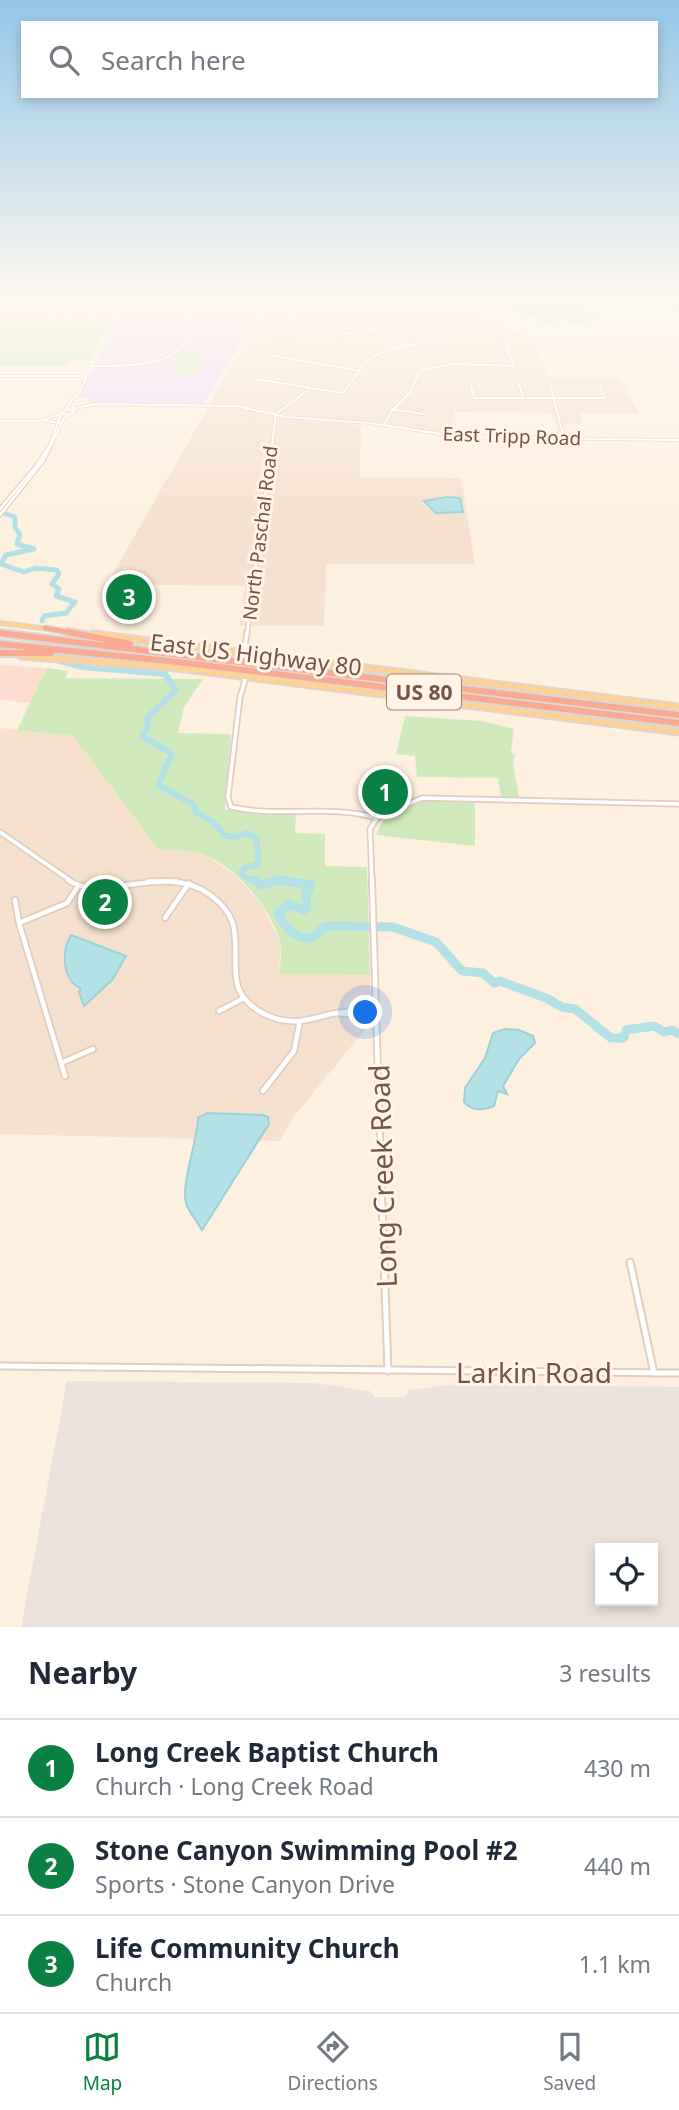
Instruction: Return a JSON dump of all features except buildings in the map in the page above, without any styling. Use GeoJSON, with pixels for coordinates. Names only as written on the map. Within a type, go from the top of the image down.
{"type":"FeatureCollection","features":[{"type":"Feature","properties":{"kind":"highway"},"geometry":{"type":"LineString","coordinates":[[45,628],[173,653]]}},
{"type":"Feature","properties":{"kind":"highway","name":"US 80"},"geometry":{"type":"LineString","coordinates":[[0,633],[679,715]]}},
{"type":"Feature","properties":{"kind":"highway","name":"US 80"},"geometry":{"type":"LineString","coordinates":[[0,644],[169,661],[679,723]]}},
{"type":"Feature","properties":{"kind":"highway"},"geometry":{"type":"LineString","coordinates":[[0,654],[47,653],[169,661]]}},
{"type":"Feature","properties":{"kind":"main road","name":"East US Highway 80"},"geometry":{"type":"LineString","coordinates":[[0,623],[679,707]]}},
{"type":"Feature","properties":{"kind":"main road","name":"East US Highway 80"},"geometry":{"type":"LineString","coordinates":[[0,654],[124,663],[246,677],[679,732]]}},
{"type":"Feature","properties":{"kind":"street"},"geometry":{"type":"LineString","coordinates":[[255,379],[342,393],[356,381],[358,375]]}},
{"type":"Feature","properties":{"kind":"street"},"geometry":{"type":"LineString","coordinates":[[384,425],[393,409],[415,386],[417,375]]}},
{"type":"Feature","properties":{"kind":"street"},"geometry":{"type":"LineString","coordinates":[[0,376],[86,376],[65,409],[40,421]]}},
{"type":"Feature","properties":{"kind":"street"},"geometry":{"type":"LineString","coordinates":[[471,384],[474,398],[605,398],[598,384]]}},
{"type":"Feature","properties":{"kind":"street"},"geometry":{"type":"LineString","coordinates":[[519,384],[523,398]]}},
{"type":"Feature","properties":{"kind":"street"},"geometry":{"type":"LineString","coordinates":[[550,384],[556,398],[554,411],[563,439]]}},
{"type":"Feature","properties":{"kind":"street"},"geometry":{"type":"LineString","coordinates":[[276,414],[309,389]]}},
{"type":"Feature","properties":{"kind":"street"},"geometry":{"type":"LineString","coordinates":[[0,515],[34,471],[64,418],[73,410],[76,394]]}},
{"type":"Feature","properties":{"kind":"street"},"geometry":{"type":"LineString","coordinates":[[72,404],[86,405]]}},
{"type":"Feature","properties":{"kind":"street","name":"East Tripp Road"},"geometry":{"type":"LineString","coordinates":[[73,410],[95,404]]}},
{"type":"Feature","properties":{"kind":"street","name":"East Tripp Road"},"geometry":{"type":"LineString","coordinates":[[73,410],[95,404],[236,406],[276,414],[384,425],[465,438],[679,440]]}},
{"type":"Feature","properties":{"kind":"street"},"geometry":{"type":"LineString","coordinates":[[65,409],[73,410]]}},
{"type":"Feature","properties":{"kind":"street"},"geometry":{"type":"LineString","coordinates":[[393,409],[423,414]]}},
{"type":"Feature","properties":{"kind":"street"},"geometry":{"type":"LineString","coordinates":[[60,413],[69,415]]}},
{"type":"Feature","properties":{"kind":"street"},"geometry":{"type":"LineString","coordinates":[[57,434],[60,413]]}},
{"type":"Feature","properties":{"kind":"street","name":"North Paschal Road"},"geometry":{"type":"LineString","coordinates":[[244,653],[276,414]]}},
{"type":"Feature","properties":{"kind":"street"},"geometry":{"type":"LineString","coordinates":[[0,421],[60,423]]}},
{"type":"Feature","properties":{"kind":"street"},"geometry":{"type":"LineString","coordinates":[[0,509],[9,502]]}},
{"type":"Feature","properties":{"kind":"street"},"geometry":{"type":"LineString","coordinates":[[246,677],[240,697],[228,797],[231,807],[252,811],[359,811],[377,818],[412,800],[422,798],[679,804]]}},
{"type":"Feature","properties":{"kind":"street","name":"Long Creek Road"},"geometry":{"type":"LineString","coordinates":[[377,818],[370,829],[388,1371]]}},
{"type":"Feature","properties":{"kind":"street"},"geometry":{"type":"LineString","coordinates":[[0,832],[64,878],[79,885],[117,887],[156,879],[190,883],[215,897],[236,932],[236,979],[244,998],[260,1012],[300,1021],[336,1013],[376,1009]]}},
{"type":"Feature","properties":{"kind":"street"},"geometry":{"type":"LineString","coordinates":[[165,918],[190,883]]}},
{"type":"Feature","properties":{"kind":"street"},"geometry":{"type":"LineString","coordinates":[[19,923],[67,903],[79,885]]}},
{"type":"Feature","properties":{"kind":"street"},"geometry":{"type":"LineString","coordinates":[[15,901],[19,923],[65,1076]]}},
{"type":"Feature","properties":{"kind":"street"},"geometry":{"type":"LineString","coordinates":[[219,1011],[244,998]]}},
{"type":"Feature","properties":{"kind":"street"},"geometry":{"type":"LineString","coordinates":[[336,1013],[376,1016]]}},
{"type":"Feature","properties":{"kind":"street"},"geometry":{"type":"LineString","coordinates":[[263,1091],[295,1052],[300,1039],[300,1021]]}},
{"type":"Feature","properties":{"kind":"street"},"geometry":{"type":"LineString","coordinates":[[61,1063],[93,1049]]}},
{"type":"Feature","properties":{"kind":"street"},"geometry":{"type":"LineString","coordinates":[[630,1262],[654,1373]]}},
{"type":"Feature","properties":{"kind":"street"},"geometry":{"type":"LineString","coordinates":[[0,1366],[388,1371]]}},
{"type":"Feature","properties":{"kind":"street","name":"Larkin Road"},"geometry":{"type":"LineString","coordinates":[[388,1371],[679,1373]]}},
{"type":"Feature","properties":{"kind":"shaded area"},"geometry":{"type":"Polygon","coordinates":[[[89,375],[221,375],[204,403],[89,403],[91,397],[78,397],[89,375]]]}},
{"type":"Feature","properties":{"kind":"shaded area"},"geometry":{"type":"Polygon","coordinates":[[[226,375],[547,375],[620,378],[639,414],[579,413],[583,424],[562,424],[566,438],[560,438],[552,413],[454,412],[458,437],[375,423],[293,416],[245,405],[209,404],[226,375]]]}},
{"type":"Feature","properties":{"kind":"shaded area"},"geometry":{"type":"Polygon","coordinates":[[[209,406],[244,409],[287,419],[361,425],[360,477],[461,478],[475,564],[326,564],[324,626],[239,625],[245,586],[107,584],[209,406]]]}},
{"type":"Feature","properties":{"kind":"shaded area"},"geometry":{"type":"Polygon","coordinates":[[[0,665],[47,668],[30,703],[0,700],[0,665]]]}},
{"type":"Feature","properties":{"kind":"shaded area"},"geometry":{"type":"Polygon","coordinates":[[[0,728],[73,736],[159,850],[184,849],[205,855],[235,875],[261,904],[281,943],[279,973],[370,975],[371,1022],[292,1119],[280,1141],[0,1134],[0,728]]]}},
{"type":"Feature","properties":{"kind":"shaded area"},"geometry":{"type":"Polygon","coordinates":[[[67,1381],[314,1383],[370,1391],[375,1397],[405,1397],[409,1390],[461,1384],[679,1387],[679,1627],[21,1627],[67,1381]]]}},
{"type":"Feature","properties":{"kind":"green space"},"geometry":{"type":"Polygon","coordinates":[[[47,668],[68,671],[66,678],[203,679],[184,707],[178,733],[231,734],[225,810],[296,814],[295,833],[325,834],[325,866],[367,867],[370,975],[279,974],[281,949],[275,928],[260,902],[239,878],[202,854],[159,850],[73,736],[17,730],[47,668]]]}},
{"type":"Feature","properties":{"kind":"green space"},"geometry":{"type":"Polygon","coordinates":[[[405,716],[482,721],[514,729],[511,753],[515,754],[513,762],[519,798],[501,797],[498,778],[417,777],[415,756],[396,754],[405,716]]]}},
{"type":"Feature","properties":{"kind":"green space"},"geometry":{"type":"Polygon","coordinates":[[[421,800],[475,803],[475,846],[376,835],[382,822],[421,800]]]}},
{"type":"Feature","properties":{"kind":"water"},"geometry":{"type":"Polygon","coordinates":[[[460,498],[463,512],[436,513],[424,501],[460,498]]]}},
{"type":"Feature","properties":{"kind":"water"},"geometry":{"type":"Polygon","coordinates":[[[71,935],[126,956],[112,980],[84,1006],[79,992],[81,989],[72,982],[65,965],[65,952],[71,935]]]}},
{"type":"Feature","properties":{"kind":"water"},"geometry":{"type":"Polygon","coordinates":[[[505,1029],[519,1030],[533,1036],[535,1043],[519,1059],[503,1086],[507,1094],[498,1091],[494,1106],[474,1109],[464,1102],[465,1088],[485,1058],[493,1033],[505,1029]]]}},
{"type":"Feature","properties":{"kind":"water"},"geometry":{"type":"Polygon","coordinates":[[[207,1113],[263,1115],[268,1117],[269,1124],[202,1230],[187,1206],[185,1187],[198,1118],[207,1113]]]}},
{"type":"Feature","properties":{"kind":"waterway"},"geometry":{"type":"LineString","coordinates":[[0,507],[6,514],[15,517],[15,528],[20,534],[17,544],[34,549],[6,555],[1,564],[24,572],[35,568],[57,570],[59,574],[52,584],[59,589],[56,596],[75,602],[66,613],[44,616],[42,621]]}},
{"type":"Feature","properties":{"kind":"waterway"},"geometry":{"type":"LineString","coordinates":[[60,661],[82,667],[165,674],[176,690],[147,718],[148,728],[142,736],[172,754],[158,785],[193,804],[196,812],[213,822],[225,836],[237,837],[246,833],[257,839],[258,865],[246,867],[241,872],[244,877],[256,881]]}},
{"type":"Feature","properties":{"kind":"waterway"},"geometry":{"type":"LineString","coordinates":[[256,881],[261,885],[275,881]]}},
{"type":"Feature","properties":{"kind":"waterway"},"geometry":{"type":"LineString","coordinates":[[270,881],[275,881]]}},
{"type":"Feature","properties":{"kind":"waterway"},"geometry":{"type":"LineString","coordinates":[[275,881],[285,881]]}},
{"type":"Feature","properties":{"kind":"waterway"},"geometry":{"type":"LineString","coordinates":[[275,881],[285,881]]}},
{"type":"Feature","properties":{"kind":"waterway"},"geometry":{"type":"LineString","coordinates":[[285,881],[295,881]]}},
{"type":"Feature","properties":{"kind":"waterway"},"geometry":{"type":"LineString","coordinates":[[285,881],[311,885],[306,894],[307,907],[304,910],[289,904],[278,913],[287,927],[299,936],[310,939],[326,926],[393,927],[436,942],[462,971],[483,973],[494,983],[500,981],[546,998],[562,1007],[575,1009],[611,1038],[624,1038],[626,1030],[654,1026],[664,1032],[672,1030],[679,1034]]}},
{"type":"Feature","properties":{"kind":"place","name":"Life Community Church"},"geometry":{"type":"Point","coordinates":[129,597]}},
{"type":"Feature","properties":{"kind":"place","name":"Long Creek Baptist Church"},"geometry":{"type":"Point","coordinates":[385,792]}},
{"type":"Feature","properties":{"kind":"place","name":"Stone Canyon Swimming Pool #2"},"geometry":{"type":"Point","coordinates":[105,902]}}]}
